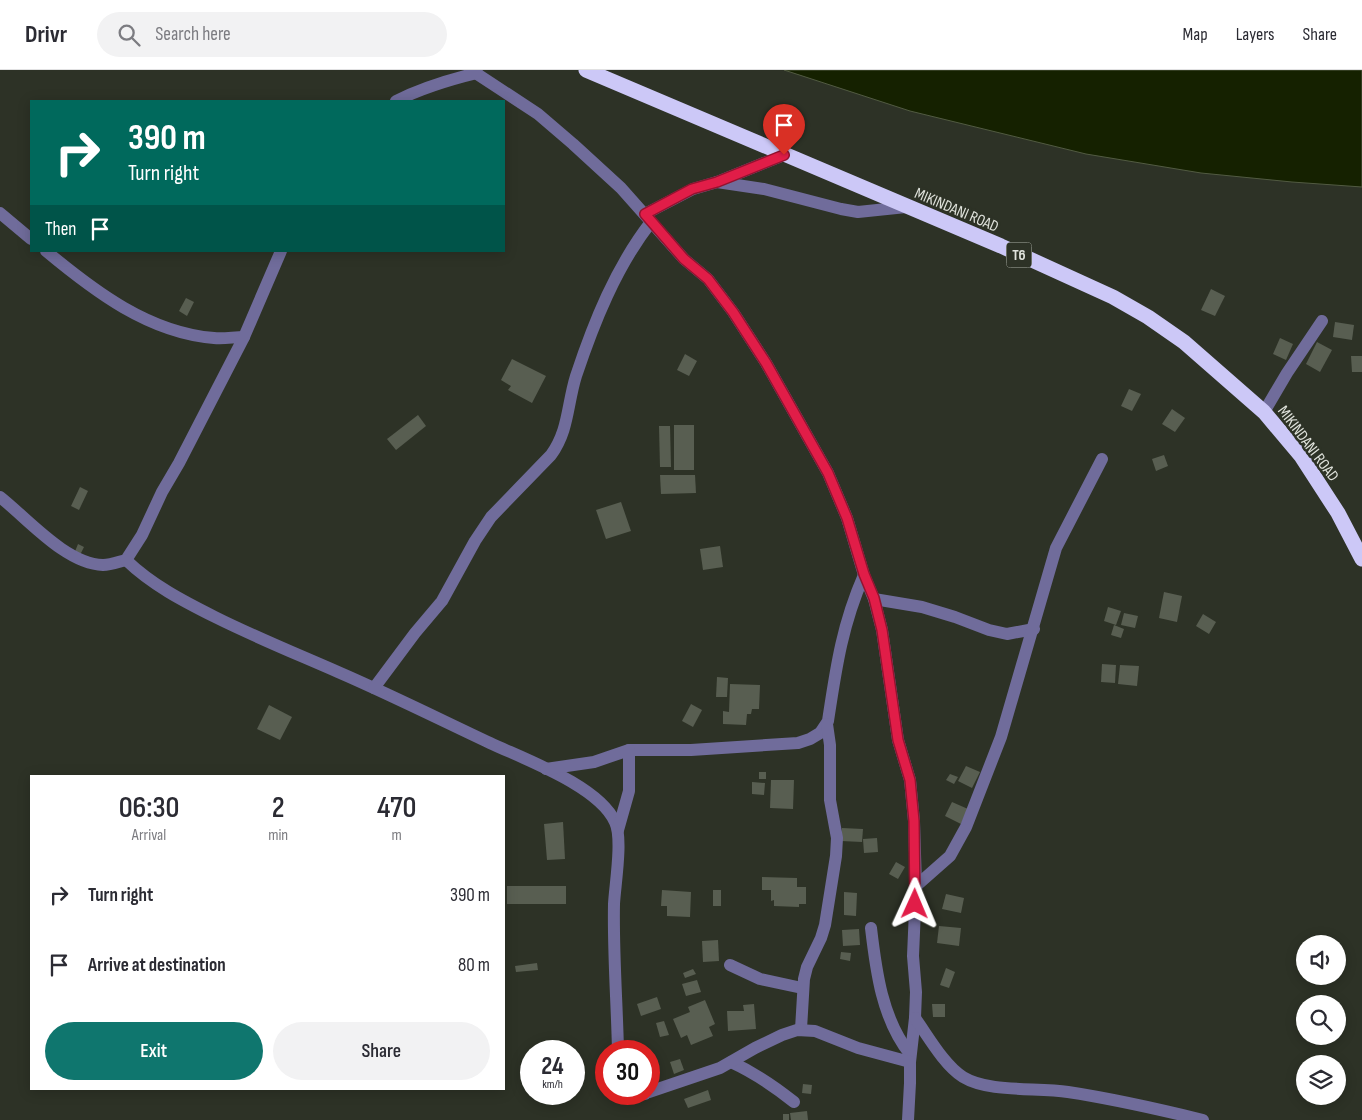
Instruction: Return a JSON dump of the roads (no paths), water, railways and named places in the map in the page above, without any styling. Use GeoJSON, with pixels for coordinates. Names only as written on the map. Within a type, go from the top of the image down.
{"type":"FeatureCollection","features":[{"type":"Feature","properties":{"kind":"highway","name":"MIKINDANI ROAD"},"geometry":{"type":"LineString","coordinates":[[586,70],[1001,246],[1113,297],[1148,317],[1184,342],[1264,412],[1301,456],[1338,513],[1362,559]]}},
{"type":"Feature","properties":{"kind":"street"},"geometry":{"type":"LineString","coordinates":[[398,100],[416,90],[474,72],[538,114],[573,144],[621,188],[684,259],[708,279],[722,296],[766,363],[828,473],[847,518],[864,574],[874,598],[882,630],[898,740],[910,780],[914,821],[916,886],[913,956],[916,992],[910,1058],[908,1120]]}},
{"type":"Feature","properties":{"kind":"street"},"geometry":{"type":"LineString","coordinates":[[374,688],[415,633],[442,601],[475,541],[491,517],[541,466],[559,444],[566,424],[570,396],[597,320],[621,268],[640,236],[648,218],[692,189],[717,182],[784,155]]}},
{"type":"Feature","properties":{"kind":"street"},"geometry":{"type":"LineString","coordinates":[[717,182],[764,190],[858,212],[906,206]]}},
{"type":"Feature","properties":{"kind":"street"},"geometry":{"type":"LineString","coordinates":[[0,213],[30,238]]}},
{"type":"Feature","properties":{"kind":"street"},"geometry":{"type":"LineString","coordinates":[[47,252],[75,275],[115,303],[161,326],[213,338],[244,337]]}},
{"type":"Feature","properties":{"kind":"street"},"geometry":{"type":"LineString","coordinates":[[0,497],[74,557],[103,565],[126,560],[142,534],[162,492],[244,337],[281,252]]}},
{"type":"Feature","properties":{"kind":"street"},"geometry":{"type":"LineString","coordinates":[[1264,412],[1287,373],[1322,321]]}},
{"type":"Feature","properties":{"kind":"street"},"geometry":{"type":"LineString","coordinates":[[916,886],[950,856],[966,827],[1001,737],[1034,629],[1056,548],[1102,460]]}},
{"type":"Feature","properties":{"kind":"street"},"geometry":{"type":"LineString","coordinates":[[126,560],[153,583],[191,605],[546,769],[570,781],[597,800],[615,821],[619,840],[614,905],[618,1040]]}},
{"type":"Feature","properties":{"kind":"street"},"geometry":{"type":"LineString","coordinates":[[801,1029],[802,988],[807,967],[825,925],[836,856],[837,838],[830,800],[830,745],[827,724],[837,658],[844,629],[864,574]]}},
{"type":"Feature","properties":{"kind":"street"},"geometry":{"type":"LineString","coordinates":[[874,598],[922,607],[989,630],[1008,634],[1034,629]]}},
{"type":"Feature","properties":{"kind":"street"},"geometry":{"type":"LineString","coordinates":[[546,769],[594,762],[630,750],[691,750],[798,743],[816,736],[823,731],[827,724]]}},
{"type":"Feature","properties":{"kind":"street"},"geometry":{"type":"LineString","coordinates":[[618,830],[629,791],[630,750]]}},
{"type":"Feature","properties":{"kind":"street"},"geometry":{"type":"LineString","coordinates":[[871,928],[882,996],[895,1033],[910,1058]]}},
{"type":"Feature","properties":{"kind":"street"},"geometry":{"type":"LineString","coordinates":[[730,965],[760,979],[802,988]]}},
{"type":"Feature","properties":{"kind":"street"},"geometry":{"type":"LineString","coordinates":[[915,1018],[951,1067],[961,1076],[971,1081],[995,1087],[1068,1092],[1148,1107],[1203,1120]]}},
{"type":"Feature","properties":{"kind":"street"},"geometry":{"type":"LineString","coordinates":[[660,1088],[720,1068],[782,1035],[801,1029],[815,1031],[858,1048],[910,1058]]}},
{"type":"Feature","properties":{"kind":"street"},"geometry":{"type":"LineString","coordinates":[[731,1062],[766,1080],[794,1102]]}}]}
